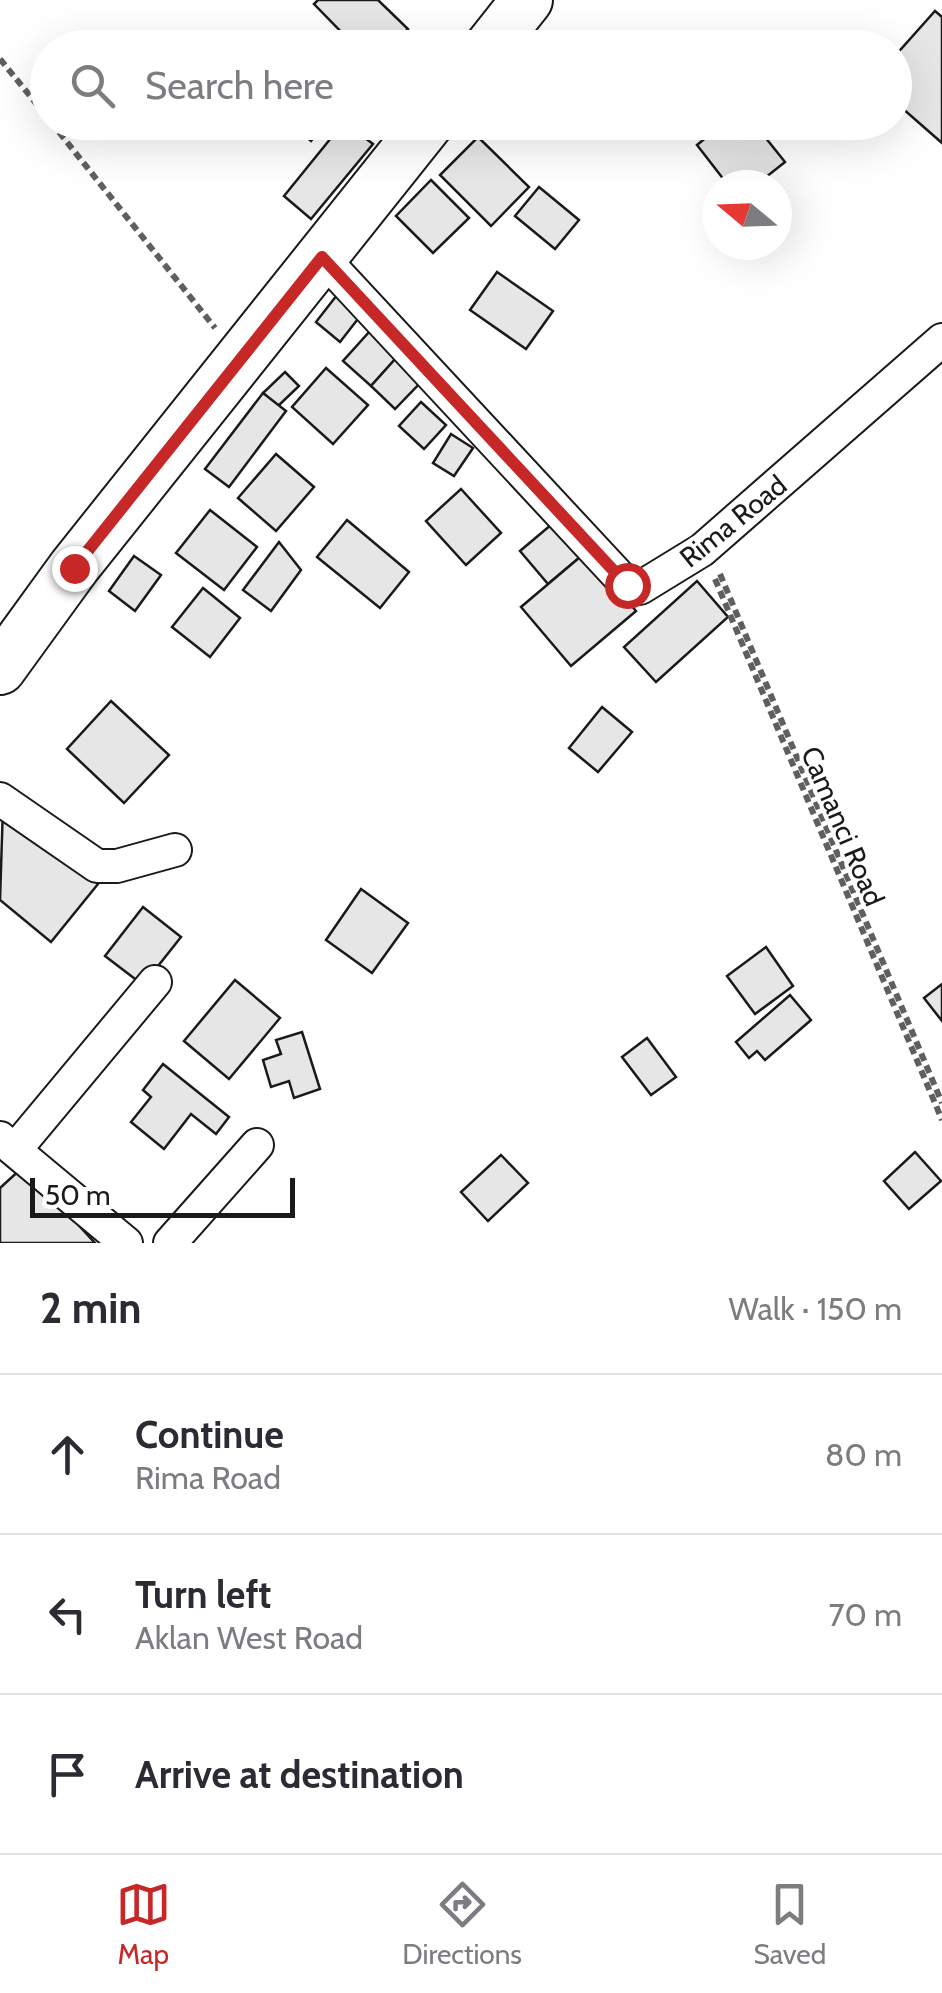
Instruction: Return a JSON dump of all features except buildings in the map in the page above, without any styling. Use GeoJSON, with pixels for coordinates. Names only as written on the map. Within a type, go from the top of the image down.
{"type":"FeatureCollection","features":[{"type":"Feature","properties":{"kind":"main road"},"geometry":{"type":"LineString","coordinates":[[503,30],[527,0]]}},
{"type":"Feature","properties":{"kind":"main road"},"geometry":{"type":"LineString","coordinates":[[0,669],[74,568],[415,140]]}},
{"type":"Feature","properties":{"kind":"street","name":"Rima Road"},"geometry":{"type":"LineString","coordinates":[[322,257],[627,585],[640,588],[705,548],[942,340]]}},
{"type":"Feature","properties":{"kind":"street"},"geometry":{"type":"LineString","coordinates":[[0,798],[97,866],[117,866],[175,850]]}},
{"type":"Feature","properties":{"kind":"street"},"geometry":{"type":"LineString","coordinates":[[126,1243],[8,1144],[155,982]]}},
{"type":"Feature","properties":{"kind":"street"},"geometry":{"type":"LineString","coordinates":[[170,1243],[257,1145]]}},
{"type":"Feature","properties":{"kind":"path"},"geometry":{"type":"LineString","coordinates":[[0,59],[30,96]]}},
{"type":"Feature","properties":{"kind":"path"},"geometry":{"type":"LineString","coordinates":[[65,140],[240,359]]}},
{"type":"Feature","properties":{"kind":"path","name":"Camanci Road"},"geometry":{"type":"LineString","coordinates":[[705,548],[942,1103]]}},
{"type":"Feature","properties":{"kind":"path","name":"Camanci Road"},"geometry":{"type":"LineString","coordinates":[[705,548],[942,1120]]}},
{"type":"Feature","properties":{"kind":"route"},"geometry":{"type":"LineString","coordinates":[[74,568],[322,257],[627,585]]}}]}
